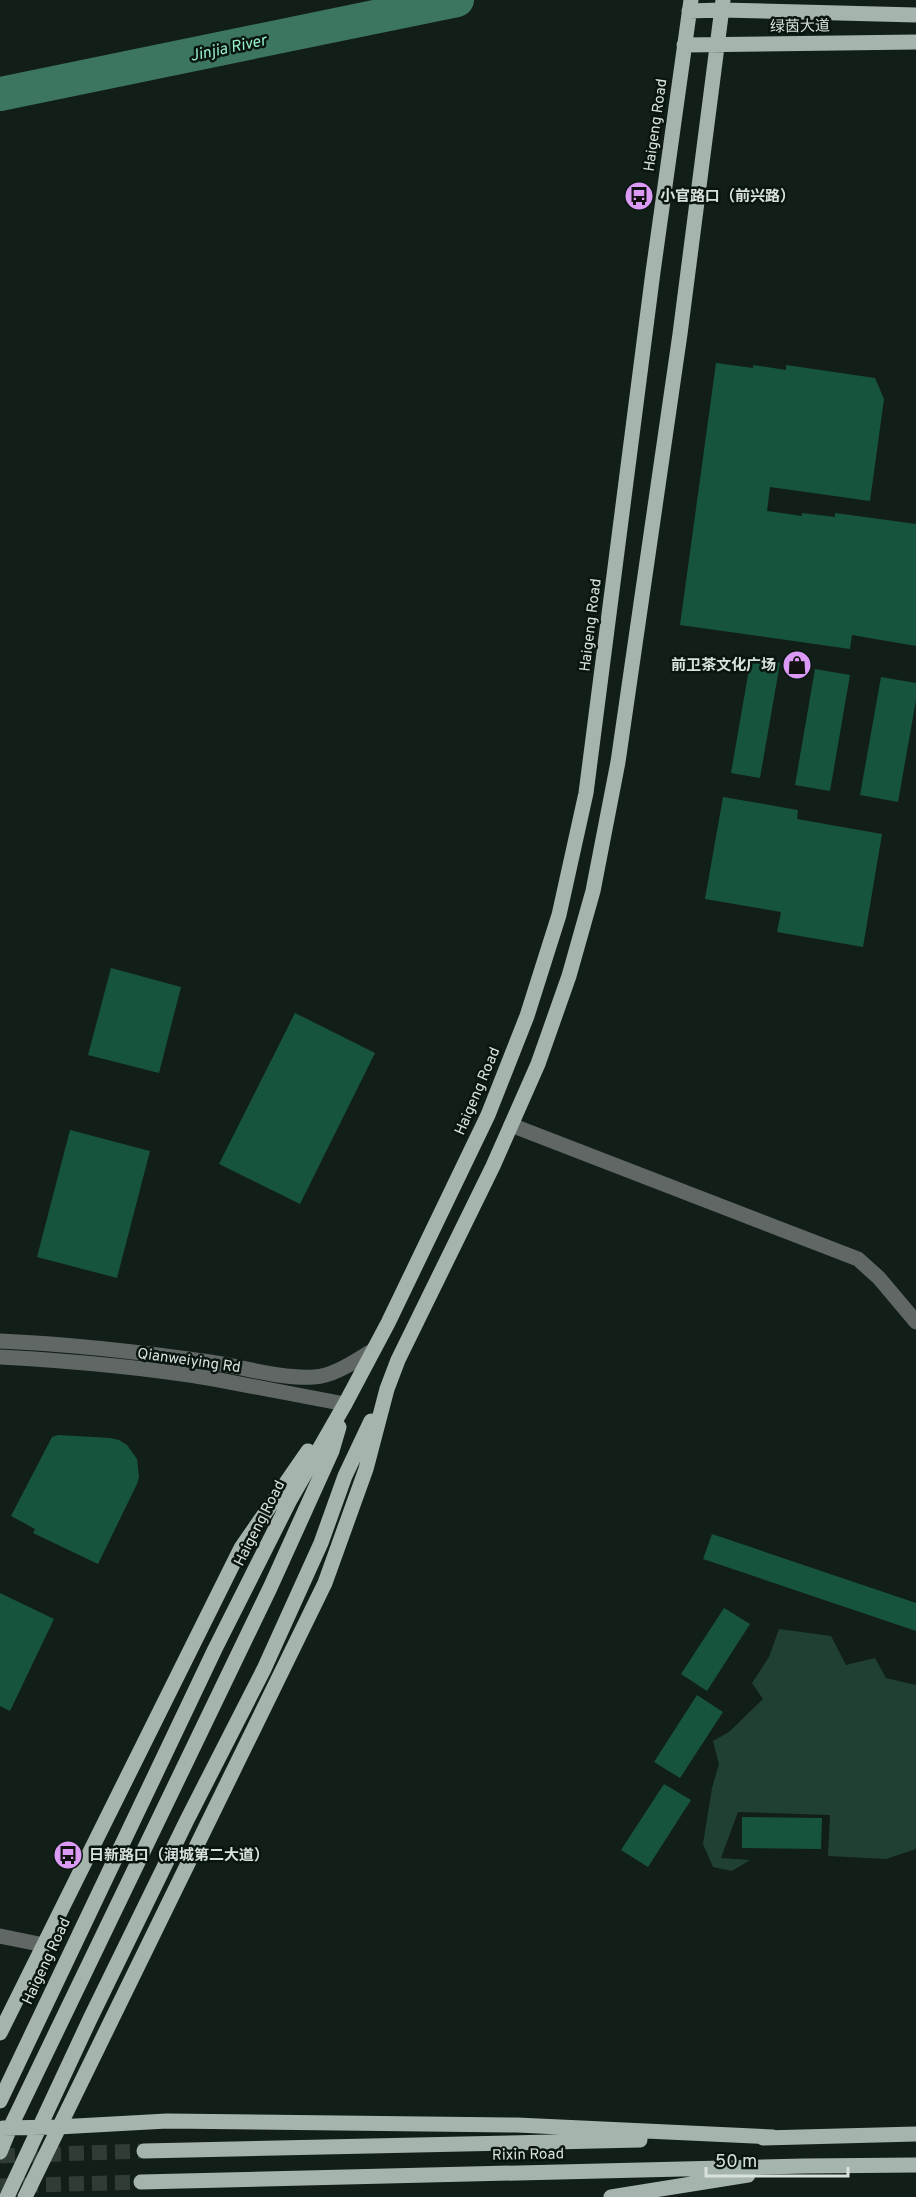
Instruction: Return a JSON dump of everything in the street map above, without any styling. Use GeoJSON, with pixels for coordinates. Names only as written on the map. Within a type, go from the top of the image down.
{"type":"FeatureCollection","features":[{"type":"Feature","properties":{"kind":"main road","name":"绿茵大道"},"geometry":{"type":"LineString","coordinates":[[690,6],[722,5],[916,15]]}},
{"type":"Feature","properties":{"kind":"main road"},"geometry":{"type":"LineString","coordinates":[[7,2197],[90,2019],[264,1669],[321,1543],[345,1476],[538,1064],[569,976],[593,891],[618,762],[680,334],[722,5]]}},
{"type":"Feature","properties":{"kind":"main road","name":"Haigeng Road"},"geometry":{"type":"LineString","coordinates":[[0,2101],[215,1648],[290,1500],[345,1404],[393,1312],[488,1115],[527,1016],[559,915],[587,782],[690,6]]}},
{"type":"Feature","properties":{"kind":"main road","name":"绿茵大道"},"geometry":{"type":"LineString","coordinates":[[684,45],[916,42]]}},
{"type":"Feature","properties":{"kind":"main road"},"geometry":{"type":"LineString","coordinates":[[25,2197],[325,1583],[366,1469],[387,1389]]}},
{"type":"Feature","properties":{"kind":"main road"},"geometry":{"type":"LineString","coordinates":[[0,2033],[241,1548],[314,1442],[345,1404]]}},
{"type":"Feature","properties":{"kind":"main road"},"geometry":{"type":"LineString","coordinates":[[0,2152],[5,2128],[270,1588],[332,1451],[345,1404]]}},
{"type":"Feature","properties":{"kind":"main road","name":"Rixin Road"},"geometry":{"type":"LineString","coordinates":[[5,2128],[167,2121],[517,2125],[773,2138]]}},
{"type":"Feature","properties":{"kind":"main road","name":"Rixin Road"},"geometry":{"type":"LineString","coordinates":[[144,2151],[916,2134]]}},
{"type":"Feature","properties":{"kind":"main road","name":"Rixin Road"},"geometry":{"type":"LineString","coordinates":[[141,2182],[916,2165]]}},
{"type":"Feature","properties":{"kind":"main road"},"geometry":{"type":"LineString","coordinates":[[610,2197],[804,2166]]}},
{"type":"Feature","properties":{"kind":"street"},"geometry":{"type":"LineString","coordinates":[[511,1125],[858,1259],[879,1278],[916,1322]]}},
{"type":"Feature","properties":{"kind":"street","name":"Qianweiying Rd"},"geometry":{"type":"LineString","coordinates":[[0,1341],[51,1343],[133,1351],[315,1377],[341,1369],[372,1351]]}},
{"type":"Feature","properties":{"kind":"street","name":"Qianweiying Rd"},"geometry":{"type":"LineString","coordinates":[[0,1357],[137,1368],[215,1379],[345,1404]]}},
{"type":"Feature","properties":{"kind":"street"},"geometry":{"type":"LineString","coordinates":[[0,1936],[44,1945]]}},
{"type":"Feature","properties":{"kind":"green space"},"geometry":{"type":"Polygon","coordinates":[[[779,1629],[831,1636],[846,1665],[875,1658],[886,1678],[916,1685],[916,1849],[886,1859],[828,1856],[830,1815],[738,1812],[721,1858],[750,1860],[732,1871],[713,1867],[703,1844],[712,1788],[719,1764],[713,1741],[729,1732],[763,1699],[752,1683],[769,1657],[779,1629]]]}},
{"type":"Feature","properties":{"kind":"building"},"geometry":{"type":"Polygon","coordinates":[[[716,363],[786,370],[786,365],[875,378],[884,399],[870,501],[770,487],[767,511],[802,516],[802,513],[835,517],[835,513],[916,524],[916,646],[852,635],[850,649],[680,625],[716,363]]]}},
{"type":"Feature","properties":{"kind":"building"},"geometry":{"type":"Polygon","coordinates":[[[751,658],[780,663],[760,778],[731,773],[751,658]]]}},
{"type":"Feature","properties":{"kind":"building"},"geometry":{"type":"Polygon","coordinates":[[[815,669],[850,675],[830,791],[795,785],[815,669]]]}},
{"type":"Feature","properties":{"kind":"building"},"geometry":{"type":"Polygon","coordinates":[[[881,677],[916,683],[916,700],[898,802],[860,795],[881,677]]]}},
{"type":"Feature","properties":{"kind":"building"},"geometry":{"type":"Polygon","coordinates":[[[723,797],[798,810],[797,819],[882,834],[863,947],[777,932],[781,912],[705,899],[723,797]]]}},
{"type":"Feature","properties":{"kind":"building"},"geometry":{"type":"Polygon","coordinates":[[[111,968],[181,987],[159,1073],[88,1055],[111,968]]]}},
{"type":"Feature","properties":{"kind":"building"},"geometry":{"type":"Polygon","coordinates":[[[295,1013],[375,1053],[300,1204],[219,1164],[295,1013]]]}},
{"type":"Feature","properties":{"kind":"building"},"geometry":{"type":"Polygon","coordinates":[[[70,1130],[150,1151],[117,1278],[37,1257],[70,1130]]]}},
{"type":"Feature","properties":{"kind":"building"},"geometry":{"type":"Polygon","coordinates":[[[58,1435],[119,1440],[127,1445],[137,1459],[139,1477],[137,1484],[98,1564],[33,1533],[35,1529],[11,1516],[52,1437],[58,1435]]]}},
{"type":"Feature","properties":{"kind":"building"},"geometry":{"type":"Polygon","coordinates":[[[712,1534],[916,1603],[916,1631],[703,1559],[712,1534]]]}},
{"type":"Feature","properties":{"kind":"building"},"geometry":{"type":"Polygon","coordinates":[[[0,1593],[54,1619],[10,1711],[0,1706],[0,1593]]]}},
{"type":"Feature","properties":{"kind":"building"},"geometry":{"type":"Polygon","coordinates":[[[724,1608],[750,1624],[707,1691],[681,1674],[724,1608]]]}},
{"type":"Feature","properties":{"kind":"building"},"geometry":{"type":"Polygon","coordinates":[[[697,1695],[723,1712],[680,1778],[654,1762],[697,1695]]]}},
{"type":"Feature","properties":{"kind":"building"},"geometry":{"type":"Polygon","coordinates":[[[664,1784],[691,1800],[648,1867],[621,1850],[664,1784]]]}},
{"type":"Feature","properties":{"kind":"building"},"geometry":{"type":"Polygon","coordinates":[[[742,1817],[822,1818],[821,1849],[742,1848],[742,1817]]]}},
{"type":"Feature","properties":{"kind":"waterway","name":"Jinjia River"},"geometry":{"type":"LineString","coordinates":[[0,94],[457,0]]}},
{"type":"Feature","properties":{"kind":"tunnel"},"geometry":{"type":"LineString","coordinates":[[0,2156],[144,2151]]}},
{"type":"Feature","properties":{"kind":"tunnel"},"geometry":{"type":"LineString","coordinates":[[0,2186],[141,2182]]}},
{"type":"Feature","properties":{"kind":"place","name":"小官路口（前兴路）"},"geometry":{"type":"Point","coordinates":[639,196]}},
{"type":"Feature","properties":{"kind":"place","name":"前卫茶文化广场"},"geometry":{"type":"Point","coordinates":[797,665]}},
{"type":"Feature","properties":{"kind":"place","name":"日新路口（润城第二大道）"},"geometry":{"type":"Point","coordinates":[68,1855]}}]}
